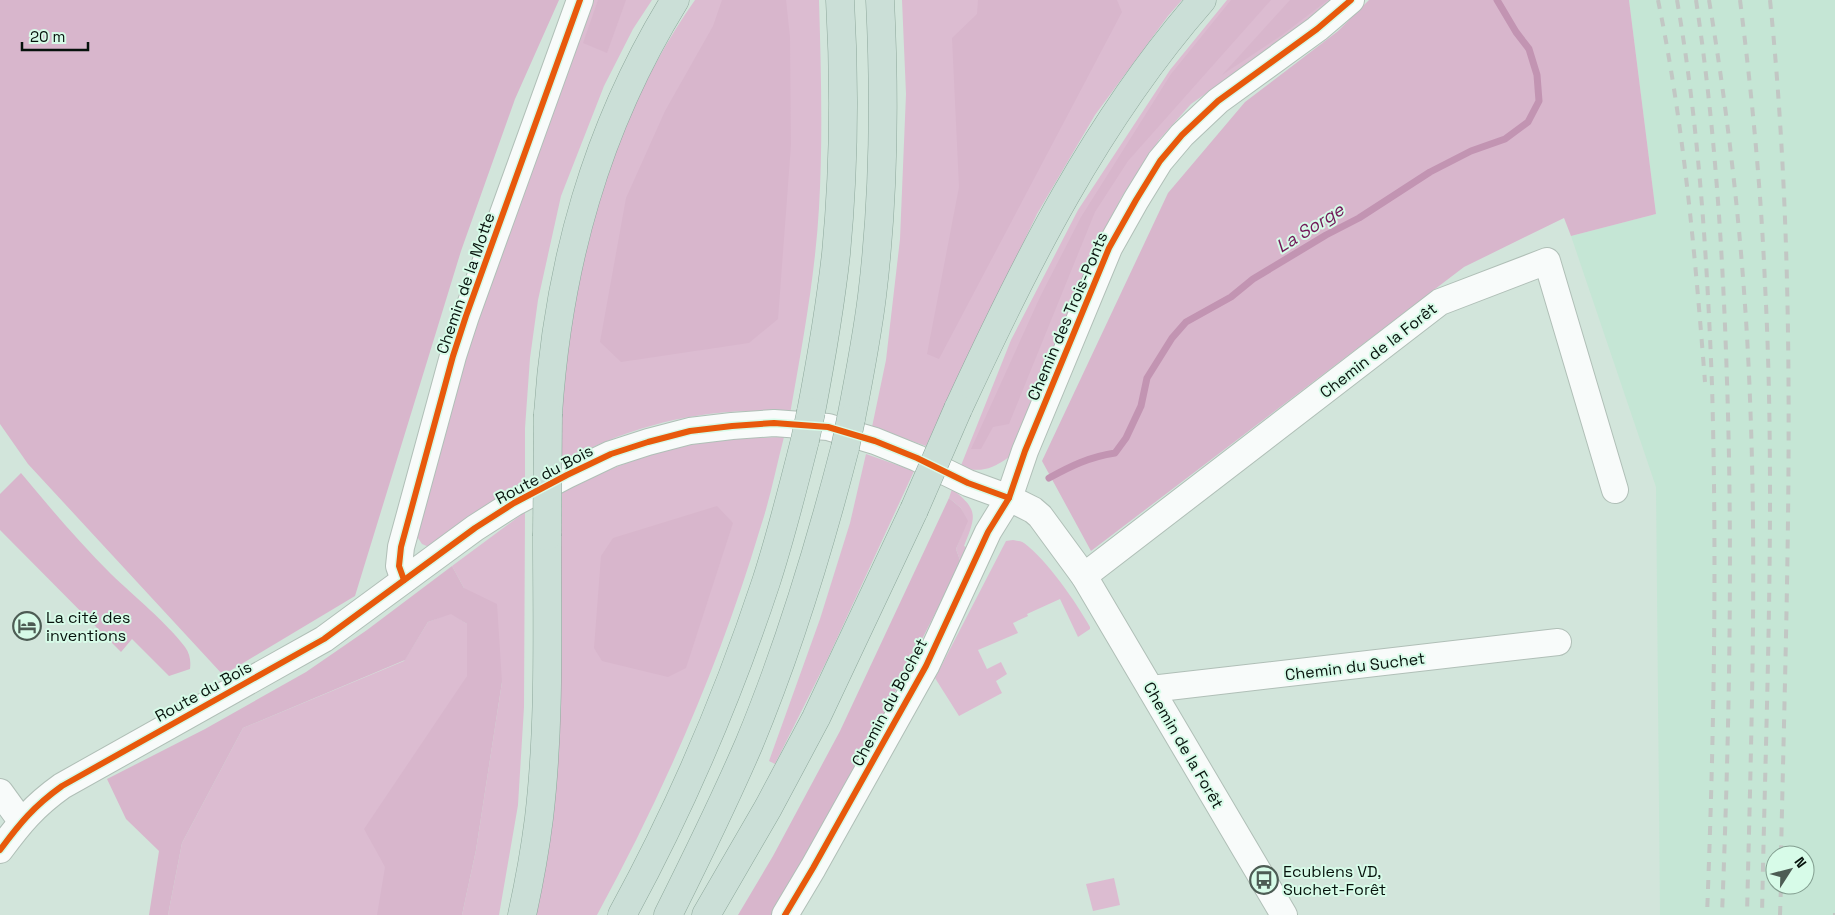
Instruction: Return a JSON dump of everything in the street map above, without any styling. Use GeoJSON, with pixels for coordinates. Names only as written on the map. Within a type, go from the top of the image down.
{"type":"FeatureCollection","features":[{"type":"Feature","properties":{"kind":"highway"},"geometry":{"type":"LineString","coordinates":[[522,915],[539,817],[544,753],[547,633],[548,414],[555,336],[565,278],[579,220],[597,164],[618,109],[643,56],[675,0]]}},
{"type":"Feature","properties":{"kind":"highway"},"geometry":{"type":"LineString","coordinates":[[622,915],[662,838],[732,679],[766,581],[785,518],[805,440],[828,314],[839,215],[843,110],[840,0]]}},
{"type":"Feature","properties":{"kind":"highway"},"geometry":{"type":"LineString","coordinates":[[668,915],[727,793],[769,693],[817,554],[845,448],[872,296],[879,217],[884,110],[880,0]]}},
{"type":"Feature","properties":{"kind":"highway"},"geometry":{"type":"LineString","coordinates":[[706,915],[768,808],[812,726],[858,632],[958,409],[1026,266],[1074,178],[1128,95],[1157,54],[1202,0]]}},
{"type":"Feature","properties":{"kind":"street","name":"Chemin de la Motte"},"geometry":{"type":"LineString","coordinates":[[404,580],[399,566],[401,547],[453,356],[580,0]]}},
{"type":"Feature","properties":{"kind":"street","name":"Chemin des Trois-Ponts"},"geometry":{"type":"LineString","coordinates":[[1009,498],[1025,451],[1110,248],[1136,200],[1160,162],[1182,135],[1218,101],[1317,29],[1351,0]]}},
{"type":"Feature","properties":{"kind":"street","name":"Chemin de la Forêt"},"geometry":{"type":"LineString","coordinates":[[1084,576],[1440,302],[1546,261],[1615,490]]}},
{"type":"Feature","properties":{"kind":"street","name":"Route du Bois"},"geometry":{"type":"LineString","coordinates":[[0,850],[21,821],[62,786],[324,639],[476,528],[514,503],[611,454],[690,431],[774,423],[828,427],[875,441],[917,458],[968,483],[1009,498]]}},
{"type":"Feature","properties":{"kind":"street","name":"Chemin de la Forêt"},"geometry":{"type":"LineString","coordinates":[[1009,498],[1033,510],[1040,516],[1084,576],[1284,915]]}},
{"type":"Feature","properties":{"kind":"street","name":"Chemin du Bochet"},"geometry":{"type":"LineString","coordinates":[[785,915],[926,666],[988,532],[1009,498]]}},
{"type":"Feature","properties":{"kind":"street","name":"Chemin du Suchet"},"geometry":{"type":"LineString","coordinates":[[1152,689],[1558,642]]}},
{"type":"Feature","properties":{"kind":"street"},"geometry":{"type":"LineString","coordinates":[[0,792],[21,821]]}},
{"type":"Feature","properties":{"kind":"shaded area"},"geometry":{"type":"Polygon","coordinates":[[[0,0],[559,0],[515,99],[461,251],[355,596],[223,675],[28,464],[0,424],[0,0]]]}},
{"type":"Feature","properties":{"kind":"shaded area"},"geometry":{"type":"Polygon","coordinates":[[[592,0],[652,0],[633,29],[604,86],[561,196],[538,300],[530,358],[525,428],[525,482],[429,547],[422,544],[416,535],[464,361],[592,0]]]}},
{"type":"Feature","properties":{"kind":"shaded area"},"geometry":{"type":"Polygon","coordinates":[[[598,0],[626,0],[607,53],[583,43],[598,0]]]}},
{"type":"Feature","properties":{"kind":"shaded area"},"geometry":{"type":"Polygon","coordinates":[[[695,0],[819,0],[821,130],[819,208],[811,286],[790,414],[748,411],[723,412],[675,420],[606,441],[562,462],[563,394],[567,343],[578,283],[600,198],[614,156],[649,75],[695,0]]]}},
{"type":"Feature","properties":{"kind":"shaded area"},"geometry":{"type":"Polygon","coordinates":[[[722,0],[786,0],[790,37],[791,145],[778,319],[749,343],[621,362],[600,342],[626,198],[665,111],[713,26],[722,0]]]}},
{"type":"Feature","properties":{"kind":"shaded area"},"geometry":{"type":"Polygon","coordinates":[[[902,0],[1182,0],[1168,16],[1095,115],[1037,214],[926,446],[872,427],[886,360],[900,239],[906,94],[902,0]]]}},
{"type":"Feature","properties":{"kind":"shaded area"},"geometry":{"type":"Polygon","coordinates":[[[978,0],[1117,0],[1122,12],[939,359],[927,354],[959,187],[952,38],[977,14],[978,0]]]}},
{"type":"Feature","properties":{"kind":"shaded area"},"geometry":{"type":"Polygon","coordinates":[[[1227,0],[1334,0],[1322,12],[1191,104],[1159,140],[1121,198],[1085,273],[1009,457],[997,465],[986,469],[960,468],[1011,340],[1078,210],[1170,70],[1227,0]]]}},
{"type":"Feature","properties":{"kind":"shaded area"},"geometry":{"type":"Polygon","coordinates":[[[1231,0],[1271,0],[1128,161],[1095,212],[1009,424],[993,427],[981,449],[971,449],[1040,297],[1081,217],[1171,74],[1231,0]]]}},
{"type":"Feature","properties":{"kind":"shaded area"},"geometry":{"type":"Polygon","coordinates":[[[1290,0],[1328,0],[1282,35],[1222,75],[1290,0]]]}},
{"type":"Feature","properties":{"kind":"shaded area"},"geometry":{"type":"Polygon","coordinates":[[[1369,0],[1629,0],[1656,214],[1571,236],[1564,218],[1464,267],[1091,551],[1042,461],[1168,193],[1245,102],[1338,31],[1369,0]]]}},
{"type":"Feature","properties":{"kind":"shaded area"},"geometry":{"type":"Polygon","coordinates":[[[1629,0],[1835,0],[1835,915],[1660,915],[1656,487],[1571,236],[1656,214],[1629,0]]]}},
{"type":"Feature","properties":{"kind":"shaded area"},"geometry":{"type":"Polygon","coordinates":[[[784,437],[764,518],[709,678],[689,726],[622,869],[597,915],[536,915],[547,854],[556,762],[559,700],[562,490],[635,460],[681,447],[745,438],[784,437]]]}},
{"type":"Feature","properties":{"kind":"shaded area"},"geometry":{"type":"Polygon","coordinates":[[[866,454],[914,471],[828,658],[775,764],[769,761],[820,619],[850,523],[866,454]]]}},
{"type":"Feature","properties":{"kind":"shaded area"},"geometry":{"type":"Polygon","coordinates":[[[21,473],[99,562],[159,619],[185,647],[190,660],[190,669],[169,676],[132,639],[121,652],[0,530],[0,494],[21,473]]]}},
{"type":"Feature","properties":{"kind":"shaded area"},"geometry":{"type":"Polygon","coordinates":[[[952,489],[967,503],[973,514],[973,520],[964,546],[968,548],[961,563],[956,549],[967,521],[961,508],[949,498],[952,489]]]}},
{"type":"Feature","properties":{"kind":"shaded area"},"geometry":{"type":"Polygon","coordinates":[[[949,498],[961,508],[968,521],[956,549],[961,563],[858,764],[771,915],[738,915],[773,856],[840,731],[949,498]]]}},
{"type":"Feature","properties":{"kind":"shaded area"},"geometry":{"type":"Polygon","coordinates":[[[717,506],[733,523],[686,668],[668,677],[602,661],[594,648],[601,556],[613,538],[717,506]]]}},
{"type":"Feature","properties":{"kind":"shaded area"},"geometry":{"type":"Polygon","coordinates":[[[525,512],[524,707],[518,805],[499,915],[462,915],[476,850],[502,682],[464,588],[452,566],[525,512]]]}},
{"type":"Feature","properties":{"kind":"shaded area"},"geometry":{"type":"Polygon","coordinates":[[[1013,540],[1024,543],[1033,550],[1051,570],[1077,606],[1090,629],[1078,637],[1060,599],[1027,614],[1028,616],[1013,623],[1018,633],[978,650],[987,669],[1001,662],[1007,674],[996,681],[1002,693],[959,716],[935,678],[1006,541],[1013,540]]]}},
{"type":"Feature","properties":{"kind":"shaded area"},"geometry":{"type":"Polygon","coordinates":[[[452,566],[464,588],[497,604],[502,682],[476,850],[462,915],[377,915],[385,867],[364,829],[467,676],[467,624],[451,614],[428,622],[405,660],[243,728],[182,843],[168,915],[149,915],[159,851],[126,819],[107,779],[205,729],[306,672],[367,630],[452,566]]]}},
{"type":"Feature","properties":{"kind":"shaded area"},"geometry":{"type":"Polygon","coordinates":[[[451,613],[467,624],[467,676],[420,915],[168,915],[182,843],[243,728],[404,661],[428,622],[451,613]]]}},
{"type":"Feature","properties":{"kind":"shaded area"},"geometry":{"type":"Polygon","coordinates":[[[1114,878],[1120,905],[1093,911],[1086,884],[1114,878]]]}},
{"type":"Feature","properties":{"kind":"waterway","name":"La Sorge"},"geometry":{"type":"LineString","coordinates":[[1049,478],[1080,463],[1115,453],[1126,438],[1141,406],[1147,378],[1172,338],[1186,322],[1231,297],[1253,279],[1326,235],[1359,218],[1430,172],[1471,151],[1505,139],[1528,122],[1539,101],[1537,75],[1529,49],[1516,32],[1497,0]]}},
{"type":"Feature","properties":{"kind":"railway"},"geometry":{"type":"LineString","coordinates":[[1658,0],[1675,95],[1688,190],[1705,382]]}},
{"type":"Feature","properties":{"kind":"railway"},"geometry":{"type":"LineString","coordinates":[[1677,0],[1685,48],[1701,192],[1708,288],[1712,385],[1714,650],[1707,915]]}},
{"type":"Feature","properties":{"kind":"railway"},"geometry":{"type":"LineString","coordinates":[[1696,0],[1703,47],[1717,190],[1723,285],[1729,448],[1727,782],[1722,915]]}},
{"type":"Feature","properties":{"kind":"railway"},"geometry":{"type":"LineString","coordinates":[[1709,0],[1724,99],[1736,199],[1748,349],[1752,464],[1753,592],[1747,915]]}},
{"type":"Feature","properties":{"kind":"railway"},"geometry":{"type":"LineString","coordinates":[[1740,0],[1752,107],[1763,248],[1770,442],[1769,600],[1762,915]]}},
{"type":"Feature","properties":{"kind":"railway"},"geometry":{"type":"LineString","coordinates":[[1770,0],[1779,107],[1788,321],[1788,534],[1781,845]]}},
{"type":"Feature","properties":{"kind":"railway"},"geometry":{"type":"LineString","coordinates":[[1780,915],[1781,895]]}},
{"type":"Feature","properties":{"kind":"cycle path"},"geometry":{"type":"LineString","coordinates":[[404,580],[399,566],[401,547],[453,356],[580,0]]}},
{"type":"Feature","properties":{"kind":"cycle path"},"geometry":{"type":"LineString","coordinates":[[785,915],[926,666],[988,532],[1009,498],[1025,451],[1109,248],[1160,161],[1182,135],[1218,101],[1317,29],[1351,0]]}},
{"type":"Feature","properties":{"kind":"cycle path"},"geometry":{"type":"LineString","coordinates":[[0,850],[28,815],[62,786],[324,639],[475,528],[514,503],[611,454],[690,431],[774,423],[828,427],[875,441],[917,458],[968,483],[1009,498]]}},
{"type":"Feature","properties":{"kind":"place","name":"La cité des inventions"},"geometry":{"type":"Point","coordinates":[27,626]}},
{"type":"Feature","properties":{"kind":"place","name":"Ecublens VD, Suchet-Forêt"},"geometry":{"type":"Point","coordinates":[1264,880]}}]}
